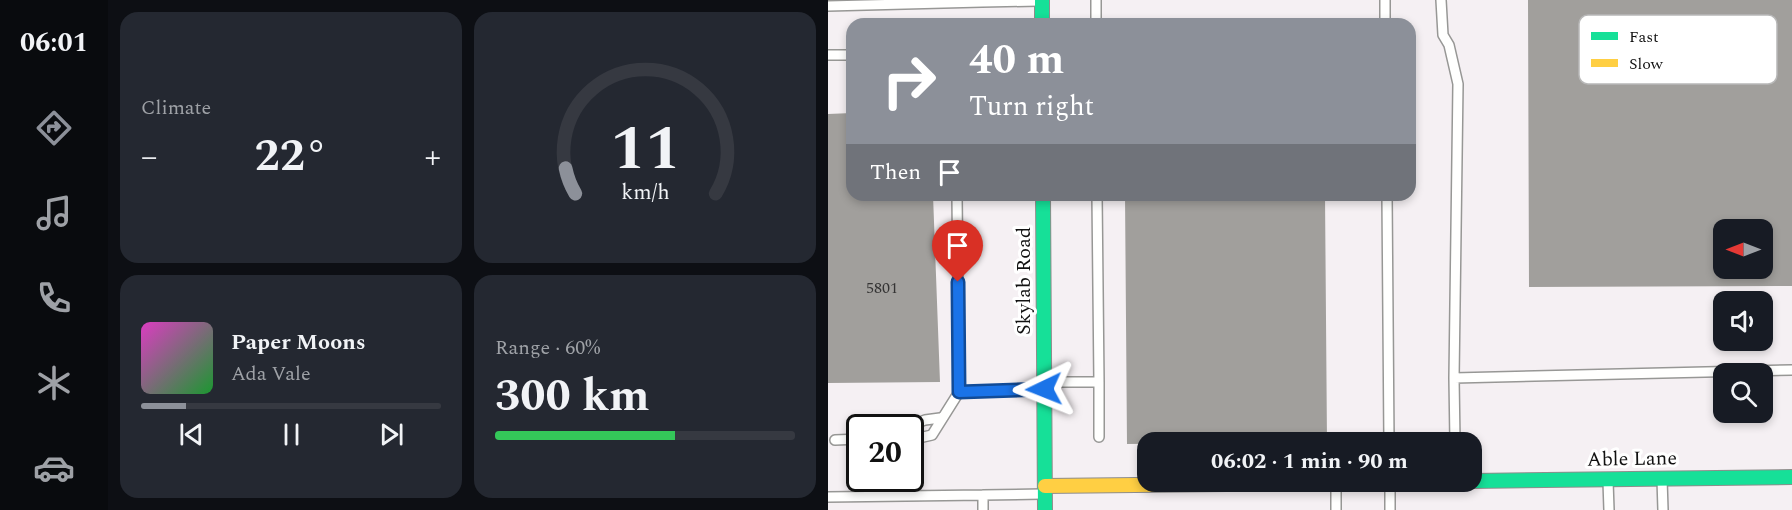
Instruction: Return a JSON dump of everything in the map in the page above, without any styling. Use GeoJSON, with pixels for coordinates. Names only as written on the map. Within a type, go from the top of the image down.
{"type":"FeatureCollection","features":[{"type":"Feature","properties":{"kind":"street"},"geometry":{"type":"LineString","coordinates":[[1042,0],[1042,18]]}},
{"type":"Feature","properties":{"kind":"street","name":"Skylab Road"},"geometry":{"type":"LineString","coordinates":[[1043,201],[1045,510]]}},
{"type":"Feature","properties":{"kind":"street","name":"Able Lane"},"geometry":{"type":"LineString","coordinates":[[1482,481],[1792,477]]}},
{"type":"Feature","properties":{"kind":"street"},"geometry":{"type":"LineString","coordinates":[[1045,490],[1137,487]]}},
{"type":"Feature","properties":{"kind":"lane"},"geometry":{"type":"LineString","coordinates":[[828,6],[1042,0]]}},
{"type":"Feature","properties":{"kind":"lane"},"geometry":{"type":"LineString","coordinates":[[1096,0],[1096,18]]}},
{"type":"Feature","properties":{"kind":"lane"},"geometry":{"type":"LineString","coordinates":[[1385,0],[1385,18]]}},
{"type":"Feature","properties":{"kind":"lane"},"geometry":{"type":"LineString","coordinates":[[1442,0],[1443,36],[1449,45],[1458,84],[1455,432]]}},
{"type":"Feature","properties":{"kind":"lane"},"geometry":{"type":"LineString","coordinates":[[828,56],[846,55]]}},
{"type":"Feature","properties":{"kind":"lane"},"geometry":{"type":"LineString","coordinates":[[924,437],[932,435],[940,418],[959,392],[957,201]]}},
{"type":"Feature","properties":{"kind":"lane"},"geometry":{"type":"LineString","coordinates":[[1097,201],[1099,437]]}},
{"type":"Feature","properties":{"kind":"lane"},"geometry":{"type":"LineString","coordinates":[[1387,201],[1389,432]]}},
{"type":"Feature","properties":{"kind":"lane"},"geometry":{"type":"LineString","coordinates":[[1454,378],[1792,370]]}},
{"type":"Feature","properties":{"kind":"lane"},"geometry":{"type":"LineString","coordinates":[[959,392],[1099,382]]}},
{"type":"Feature","properties":{"kind":"lane"},"geometry":{"type":"LineString","coordinates":[[924,420],[940,418]]}},
{"type":"Feature","properties":{"kind":"lane"},"geometry":{"type":"LineString","coordinates":[[835,440],[846,440]]}},
{"type":"Feature","properties":{"kind":"lane"},"geometry":{"type":"LineString","coordinates":[[1662,478],[1663,510]]}},
{"type":"Feature","properties":{"kind":"lane"},"geometry":{"type":"LineString","coordinates":[[1608,479],[1609,510]]}},
{"type":"Feature","properties":{"kind":"lane"},"geometry":{"type":"LineString","coordinates":[[828,497],[983,495],[1045,490]]}},
{"type":"Feature","properties":{"kind":"lane"},"geometry":{"type":"LineString","coordinates":[[1336,492],[1336,510]]}},
{"type":"Feature","properties":{"kind":"lane"},"geometry":{"type":"LineString","coordinates":[[1390,492],[1390,510]]}},
{"type":"Feature","properties":{"kind":"lane"},"geometry":{"type":"LineString","coordinates":[[983,495],[983,510]]}},
{"type":"Feature","properties":{"kind":"shaded area"},"geometry":{"type":"Polygon","coordinates":[[[828,0],[1792,0],[1792,510],[828,510],[828,0]]]}},
{"type":"Feature","properties":{"kind":"building"},"geometry":{"type":"Polygon","coordinates":[[[1528,0],[1792,0],[1792,286],[1529,287],[1528,0]]]}},
{"type":"Feature","properties":{"kind":"building"},"geometry":{"type":"Polygon","coordinates":[[[846,113],[846,201],[933,201],[940,382],[828,383],[828,114],[846,113]]]}},
{"type":"Feature","properties":{"kind":"building"},"geometry":{"type":"Polygon","coordinates":[[[1125,201],[1325,201],[1327,432],[1137,432],[1137,444],[1127,444],[1125,201]]]}},
{"type":"Feature","properties":{"kind":"traffic: fast"},"geometry":{"type":"LineString","coordinates":[[1042,0],[1042,18]]}},
{"type":"Feature","properties":{"kind":"traffic: fast"},"geometry":{"type":"LineString","coordinates":[[1043,201],[1045,510]]}},
{"type":"Feature","properties":{"kind":"traffic: fast"},"geometry":{"type":"LineString","coordinates":[[1482,481],[1792,477]]}},
{"type":"Feature","properties":{"kind":"traffic: slow"},"geometry":{"type":"LineString","coordinates":[[1045,486],[1137,485]]}},
{"type":"Feature","properties":{"kind":"route"},"geometry":{"type":"LineString","coordinates":[[958,282],[959,392],[1044,389]]}}]}
